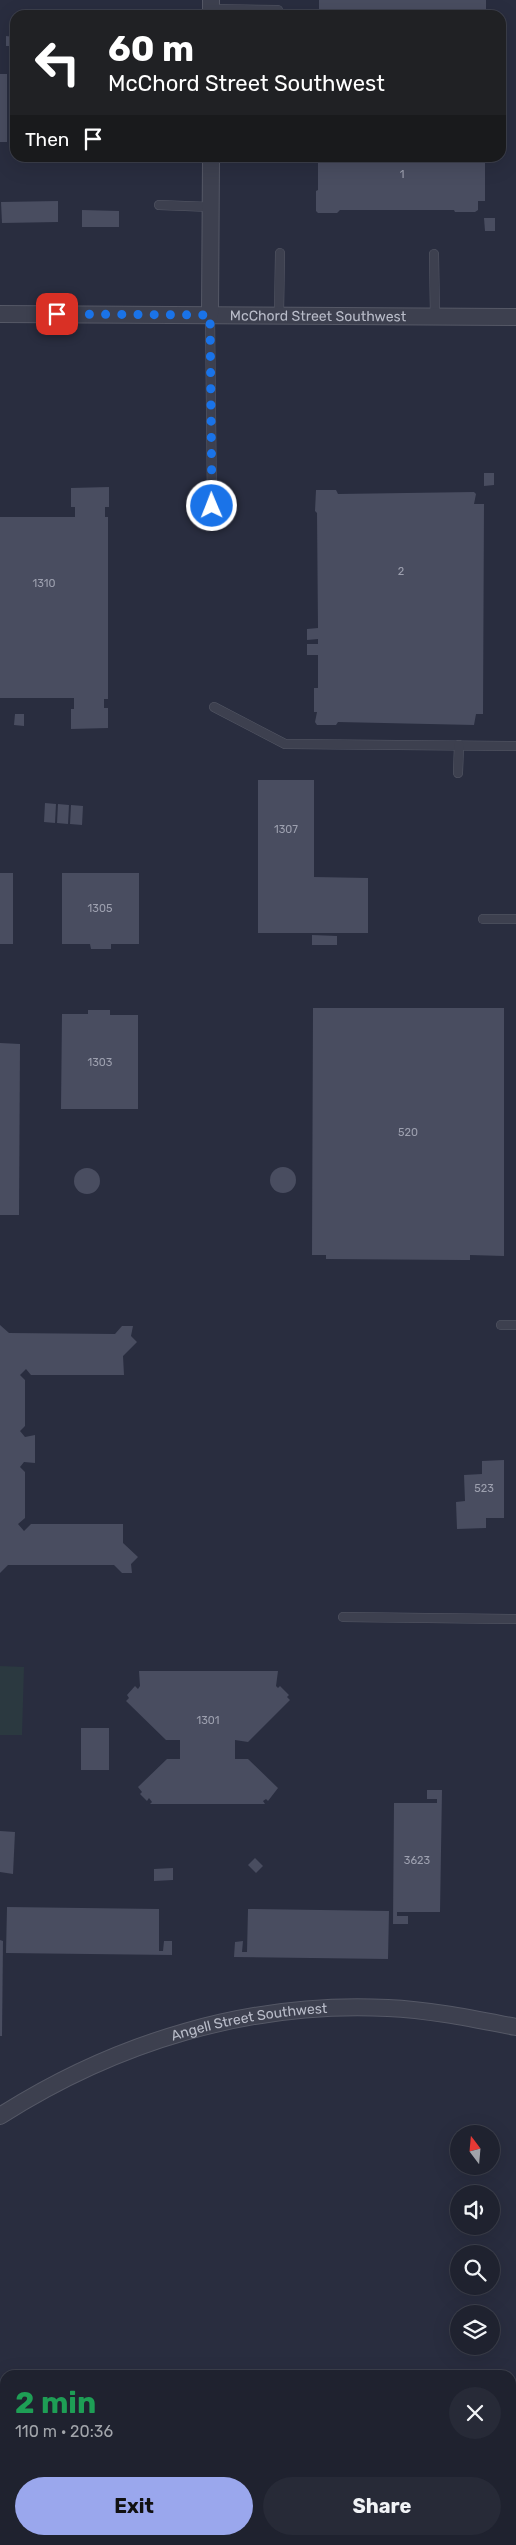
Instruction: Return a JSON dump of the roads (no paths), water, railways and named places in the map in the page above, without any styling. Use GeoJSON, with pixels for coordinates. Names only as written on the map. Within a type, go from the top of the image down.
{"type":"FeatureCollection","features":[{"type":"Feature","properties":{"kind":"street"},"geometry":{"type":"LineString","coordinates":[[210,315],[211,162]]}},
{"type":"Feature","properties":{"kind":"street","name":"McChord Street Southwest"},"geometry":{"type":"LineString","coordinates":[[0,314],[516,318]]}},
{"type":"Feature","properties":{"kind":"street","name":"Angell Street Southwest"},"geometry":{"type":"LineString","coordinates":[[0,2116],[51,2085],[108,2057],[172,2035],[236,2019],[271,2013],[341,2007],[388,2008],[436,2013],[516,2027]]}},
{"type":"Feature","properties":{"kind":"lane"},"geometry":{"type":"LineString","coordinates":[[211,8],[278,10]]}},
{"type":"Feature","properties":{"kind":"lane"},"geometry":{"type":"LineString","coordinates":[[158,205],[211,207]]}},
{"type":"Feature","properties":{"kind":"lane"},"geometry":{"type":"LineString","coordinates":[[279,315],[280,253]]}},
{"type":"Feature","properties":{"kind":"lane"},"geometry":{"type":"LineString","coordinates":[[434,254],[435,317]]}},
{"type":"Feature","properties":{"kind":"lane"},"geometry":{"type":"LineString","coordinates":[[210,315],[212,506]]}},
{"type":"Feature","properties":{"kind":"lane"},"geometry":{"type":"LineString","coordinates":[[214,707],[285,744],[516,746]]}},
{"type":"Feature","properties":{"kind":"lane"},"geometry":{"type":"LineString","coordinates":[[458,773],[459,745]]}},
{"type":"Feature","properties":{"kind":"lane"},"geometry":{"type":"LineString","coordinates":[[483,919],[516,919]]}},
{"type":"Feature","properties":{"kind":"lane"},"geometry":{"type":"LineString","coordinates":[[501,1325],[516,1326]]}},
{"type":"Feature","properties":{"kind":"lane"},"geometry":{"type":"LineString","coordinates":[[342,1617],[516,1619]]}}]}
